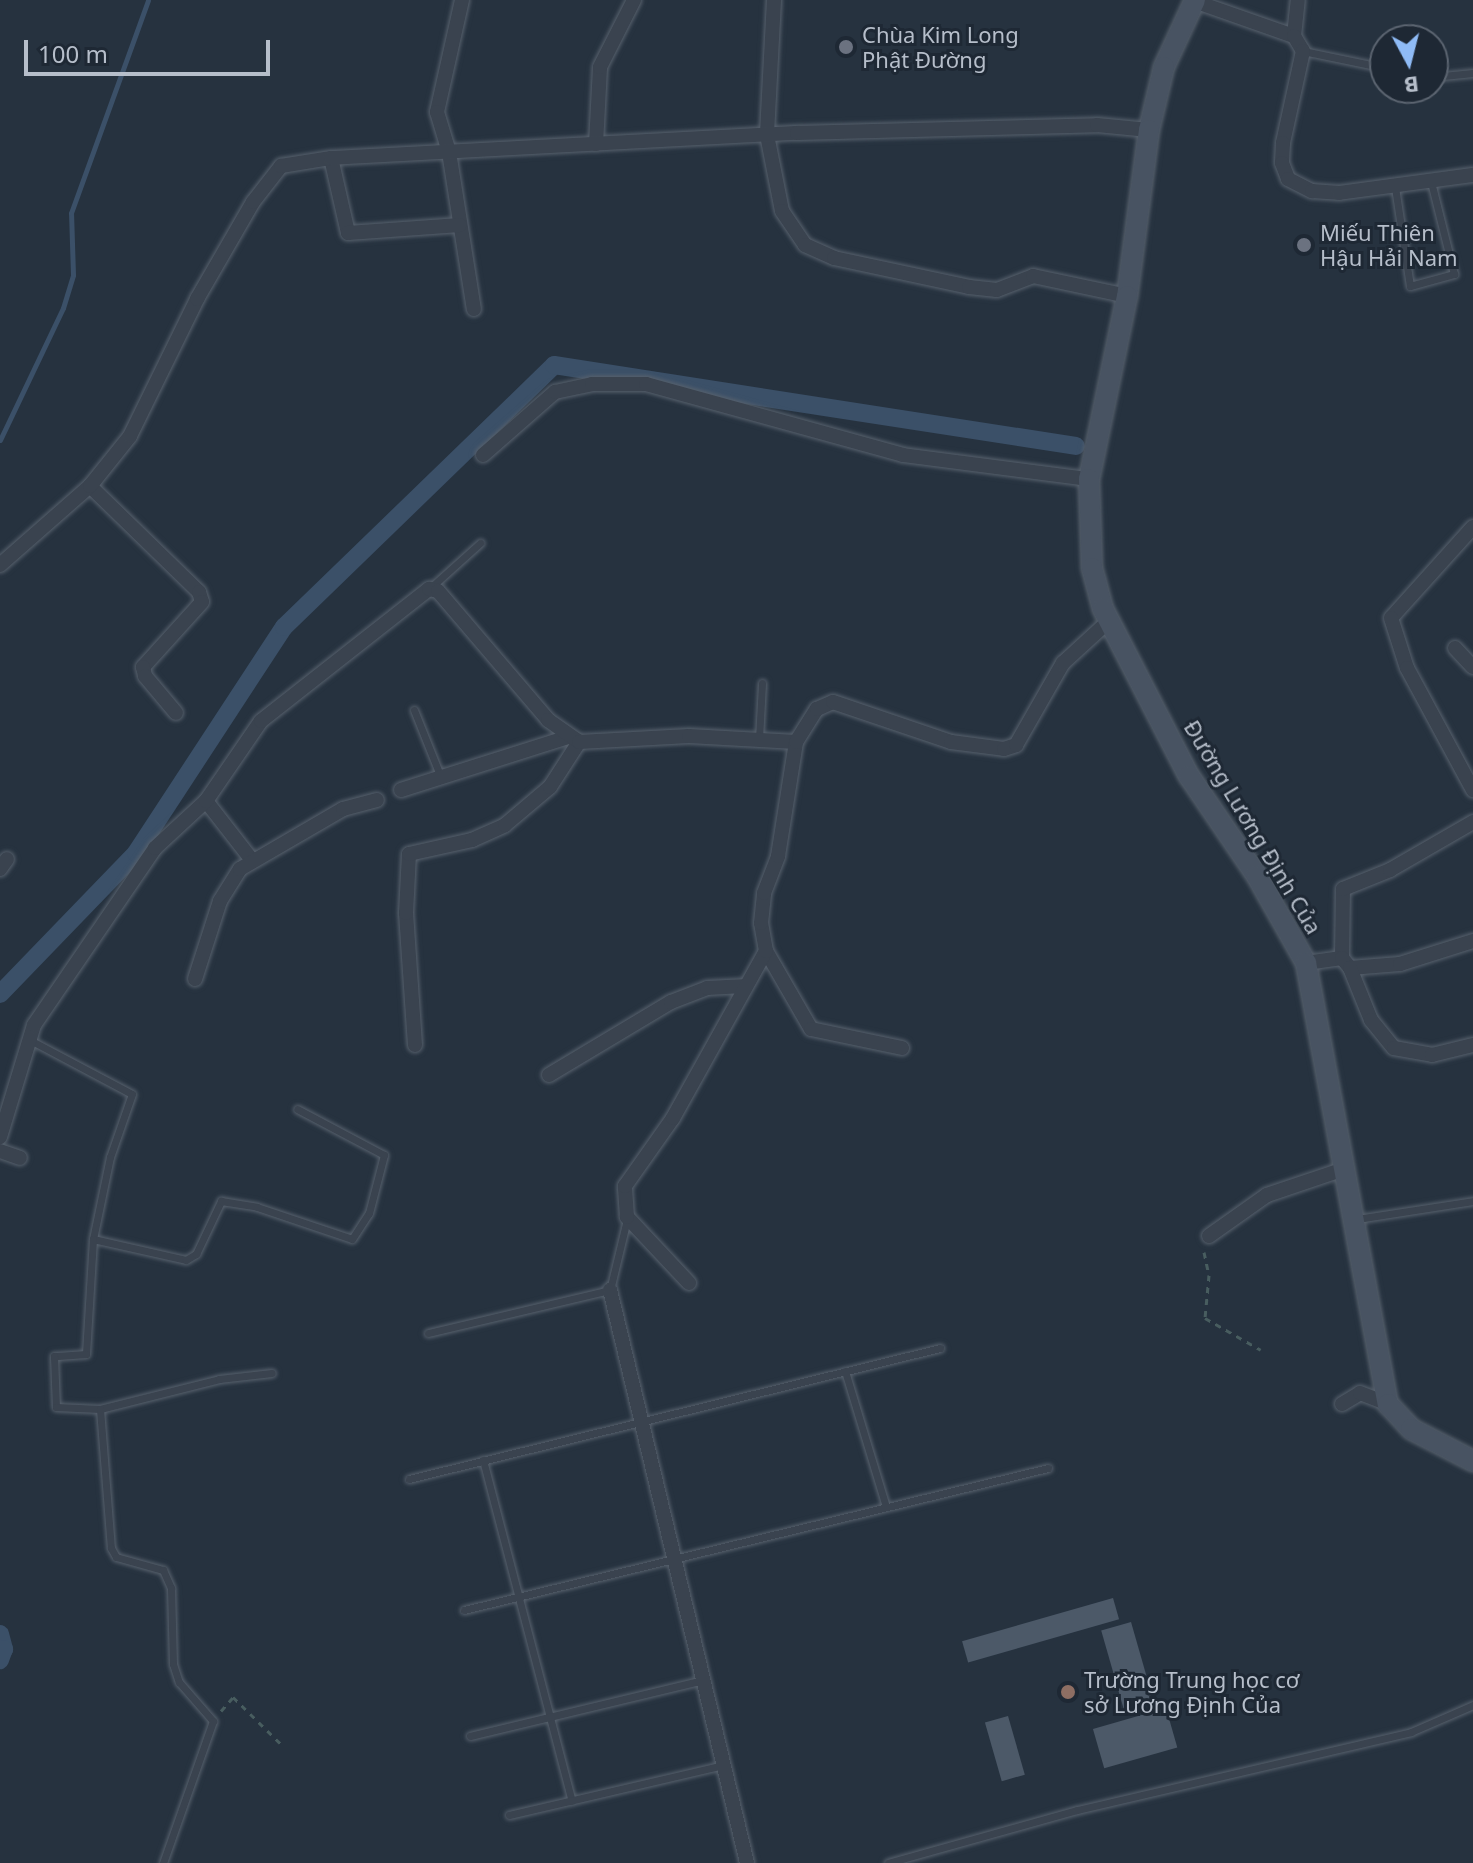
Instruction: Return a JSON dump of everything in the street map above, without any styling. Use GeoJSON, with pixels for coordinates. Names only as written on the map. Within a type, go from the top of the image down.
{"type":"FeatureCollection","features":[{"type":"Feature","properties":{"kind":"street"},"geometry":{"type":"LineString","coordinates":[[462,0],[437,112],[449,152],[474,309]]}},
{"type":"Feature","properties":{"kind":"street"},"geometry":{"type":"LineString","coordinates":[[596,144],[600,67],[634,0]]}},
{"type":"Feature","properties":{"kind":"street"},"geometry":{"type":"LineString","coordinates":[[774,0],[767,135],[776,193],[791,227],[805,245],[834,258],[969,287],[997,290],[1033,276],[1127,296]]}},
{"type":"Feature","properties":{"kind":"street"},"geometry":{"type":"LineString","coordinates":[[1298,0],[1294,36],[1303,51],[1283,143],[1285,173],[1299,186],[1323,193],[1395,187],[1473,175]]}},
{"type":"Feature","properties":{"kind":"street"},"geometry":{"type":"LineString","coordinates":[[1193,1],[1294,36]]}},
{"type":"Feature","properties":{"kind":"street","name":"Đường Lương Định Của"},"geometry":{"type":"LineString","coordinates":[[1193,1],[1164,67],[1149,130],[1127,296],[1089,479],[1092,568],[1110,620],[1189,776],[1257,876],[1306,963],[1388,1404]]}},
{"type":"Feature","properties":{"kind":"street"},"geometry":{"type":"LineString","coordinates":[[0,565],[90,486],[130,436],[197,299],[253,202],[281,166],[331,158],[767,135],[1097,125],[1149,130]]}},
{"type":"Feature","properties":{"kind":"street"},"geometry":{"type":"LineString","coordinates":[[331,158],[348,233],[460,225]]}},
{"type":"Feature","properties":{"kind":"street"},"geometry":{"type":"LineString","coordinates":[[483,455],[555,392],[592,384],[646,384],[903,455],[1089,479]]}},
{"type":"Feature","properties":{"kind":"street"},"geometry":{"type":"LineString","coordinates":[[90,486],[199,592],[202,602],[143,667],[145,676],[176,713]]}},
{"type":"Feature","properties":{"kind":"street"},"geometry":{"type":"LineString","coordinates":[[1473,527],[1391,618],[1407,668],[1473,790]]}},
{"type":"Feature","properties":{"kind":"street"},"geometry":{"type":"LineString","coordinates":[[0,1137],[40,1015],[155,848],[206,801],[261,721],[429,589],[438,591],[493,660],[574,740]]}},
{"type":"Feature","properties":{"kind":"street"},"geometry":{"type":"LineString","coordinates":[[902,1048],[811,1029],[766,951],[761,923],[764,893],[778,856],[796,742],[817,709],[833,702],[951,742],[995,749],[1016,745],[1057,671],[1110,620]]}},
{"type":"Feature","properties":{"kind":"street"},"geometry":{"type":"LineString","coordinates":[[1455,648],[1473,667]]}},
{"type":"Feature","properties":{"kind":"street"},"geometry":{"type":"LineString","coordinates":[[401,790],[440,775],[574,740],[689,736],[796,742]]}},
{"type":"Feature","properties":{"kind":"street"},"geometry":{"type":"LineString","coordinates":[[415,1045],[406,913],[409,854],[472,840],[505,825],[550,787],[574,740]]}},
{"type":"Feature","properties":{"kind":"street"},"geometry":{"type":"LineString","coordinates":[[195,979],[220,901],[240,869],[343,809],[377,800]]}},
{"type":"Feature","properties":{"kind":"street"},"geometry":{"type":"LineString","coordinates":[[206,801],[252,860]]}},
{"type":"Feature","properties":{"kind":"street"},"geometry":{"type":"LineString","coordinates":[[1473,822],[1390,870],[1343,889],[1346,963],[1371,1020],[1394,1048],[1432,1055],[1473,1045]]}},
{"type":"Feature","properties":{"kind":"street"},"geometry":{"type":"LineString","coordinates":[[1306,963],[1400,964],[1473,941]]}},
{"type":"Feature","properties":{"kind":"street"},"geometry":{"type":"LineString","coordinates":[[689,1283],[627,1217],[625,1186],[673,1118],[743,986],[766,951]]}},
{"type":"Feature","properties":{"kind":"street"},"geometry":{"type":"LineString","coordinates":[[549,1075],[671,1002],[707,988],[743,986]]}},
{"type":"Feature","properties":{"kind":"street"},"geometry":{"type":"LineString","coordinates":[[0,1151],[20,1158]]}},
{"type":"Feature","properties":{"kind":"street"},"geometry":{"type":"LineString","coordinates":[[1209,1236],[1267,1195],[1344,1169]]}},
{"type":"Feature","properties":{"kind":"street"},"geometry":{"type":"LineString","coordinates":[[610,1290],[747,1863]]}},
{"type":"Feature","properties":{"kind":"street"},"geometry":{"type":"LineString","coordinates":[[1342,1404],[1360,1393],[1388,1404],[1411,1429],[1473,1461]]}},
{"type":"Feature","properties":{"kind":"lane"},"geometry":{"type":"LineString","coordinates":[[1303,51],[1369,65]]}},
{"type":"Feature","properties":{"kind":"lane"},"geometry":{"type":"LineString","coordinates":[[1449,75],[1473,73]]}},
{"type":"Feature","properties":{"kind":"lane"},"geometry":{"type":"LineString","coordinates":[[1395,187],[1410,286],[1454,274],[1431,182]]}},
{"type":"Feature","properties":{"kind":"lane"},"geometry":{"type":"LineString","coordinates":[[429,589],[480,543]]}},
{"type":"Feature","properties":{"kind":"lane"},"geometry":{"type":"LineString","coordinates":[[759,739],[762,683]]}},
{"type":"Feature","properties":{"kind":"lane"},"geometry":{"type":"LineString","coordinates":[[414,710],[440,775]]}},
{"type":"Feature","properties":{"kind":"lane"},"geometry":{"type":"LineString","coordinates":[[30,1040],[132,1094],[100,1195],[93,1239],[86,1354],[54,1356],[56,1407],[100,1409],[219,1379],[272,1373]]}},
{"type":"Feature","properties":{"kind":"lane"},"geometry":{"type":"LineString","coordinates":[[93,1239],[186,1260],[196,1254],[221,1201],[257,1207],[352,1239],[369,1213],[384,1155],[297,1109]]}},
{"type":"Feature","properties":{"kind":"lane"},"geometry":{"type":"LineString","coordinates":[[1355,1219],[1473,1201]]}},
{"type":"Feature","properties":{"kind":"lane"},"geometry":{"type":"LineString","coordinates":[[428,1333],[610,1290],[627,1217]]}},
{"type":"Feature","properties":{"kind":"lane"},"geometry":{"type":"LineString","coordinates":[[409,1479],[641,1419],[940,1348]]}},
{"type":"Feature","properties":{"kind":"lane"},"geometry":{"type":"LineString","coordinates":[[845,1371],[886,1507]]}},
{"type":"Feature","properties":{"kind":"lane"},"geometry":{"type":"LineString","coordinates":[[100,1409],[104,1486],[116,1557],[163,1570],[171,1588],[173,1664],[179,1682],[213,1721],[163,1863]]}},
{"type":"Feature","properties":{"kind":"lane"},"geometry":{"type":"LineString","coordinates":[[483,1460],[572,1801]]}},
{"type":"Feature","properties":{"kind":"lane"},"geometry":{"type":"LineString","coordinates":[[464,1610],[1048,1468]]}},
{"type":"Feature","properties":{"kind":"lane"},"geometry":{"type":"LineString","coordinates":[[470,1736],[703,1680]]}},
{"type":"Feature","properties":{"kind":"lane"},"geometry":{"type":"LineString","coordinates":[[888,1863],[1077,1810],[1411,1732],[1473,1705]]}},
{"type":"Feature","properties":{"kind":"lane"},"geometry":{"type":"LineString","coordinates":[[509,1815],[724,1765]]}},
{"type":"Feature","properties":{"kind":"path"},"geometry":{"type":"LineString","coordinates":[[1209,1236],[1203,1246],[1209,1275],[1205,1318],[1261,1350]]}},
{"type":"Feature","properties":{"kind":"path"},"geometry":{"type":"LineString","coordinates":[[213,1721],[233,1697],[283,1746]]}},
{"type":"Feature","properties":{"kind":"building"},"geometry":{"type":"Polygon","coordinates":[[[1113,1598],[1119,1619],[968,1662],[962,1641],[1113,1598]]]}},
{"type":"Feature","properties":{"kind":"building"},"geometry":{"type":"Polygon","coordinates":[[[1131,1622],[1154,1703],[1124,1711],[1101,1631],[1131,1622]]]}},
{"type":"Feature","properties":{"kind":"building"},"geometry":{"type":"Polygon","coordinates":[[[1166,1708],[1177,1747],[1104,1768],[1093,1729],[1166,1708]]]}},
{"type":"Feature","properties":{"kind":"building"},"geometry":{"type":"Polygon","coordinates":[[[1008,1716],[1025,1775],[1002,1781],[985,1723],[1008,1716]]]}},
{"type":"Feature","properties":{"kind":"waterway"},"geometry":{"type":"LineString","coordinates":[[0,440],[63,308],[73,275],[71,213],[148,0]]}},
{"type":"Feature","properties":{"kind":"waterway"},"geometry":{"type":"LineString","coordinates":[[0,994],[136,853],[284,627],[554,365],[1076,446]]}},
{"type":"Feature","properties":{"kind":"waterway"},"geometry":{"type":"LineString","coordinates":[[0,1634],[4,1649],[0,1660]]}},
{"type":"Feature","properties":{"kind":"place","name":"Chùa Kim Long Phật Đường"},"geometry":{"type":"Point","coordinates":[846,47]}},
{"type":"Feature","properties":{"kind":"place","name":"Miếu Thiên Hậu Hải Nam"},"geometry":{"type":"Point","coordinates":[1304,245]}},
{"type":"Feature","properties":{"kind":"place","name":"Trường Trung học cơ sở Lương Định Của"},"geometry":{"type":"Point","coordinates":[1068,1692]}}]}
